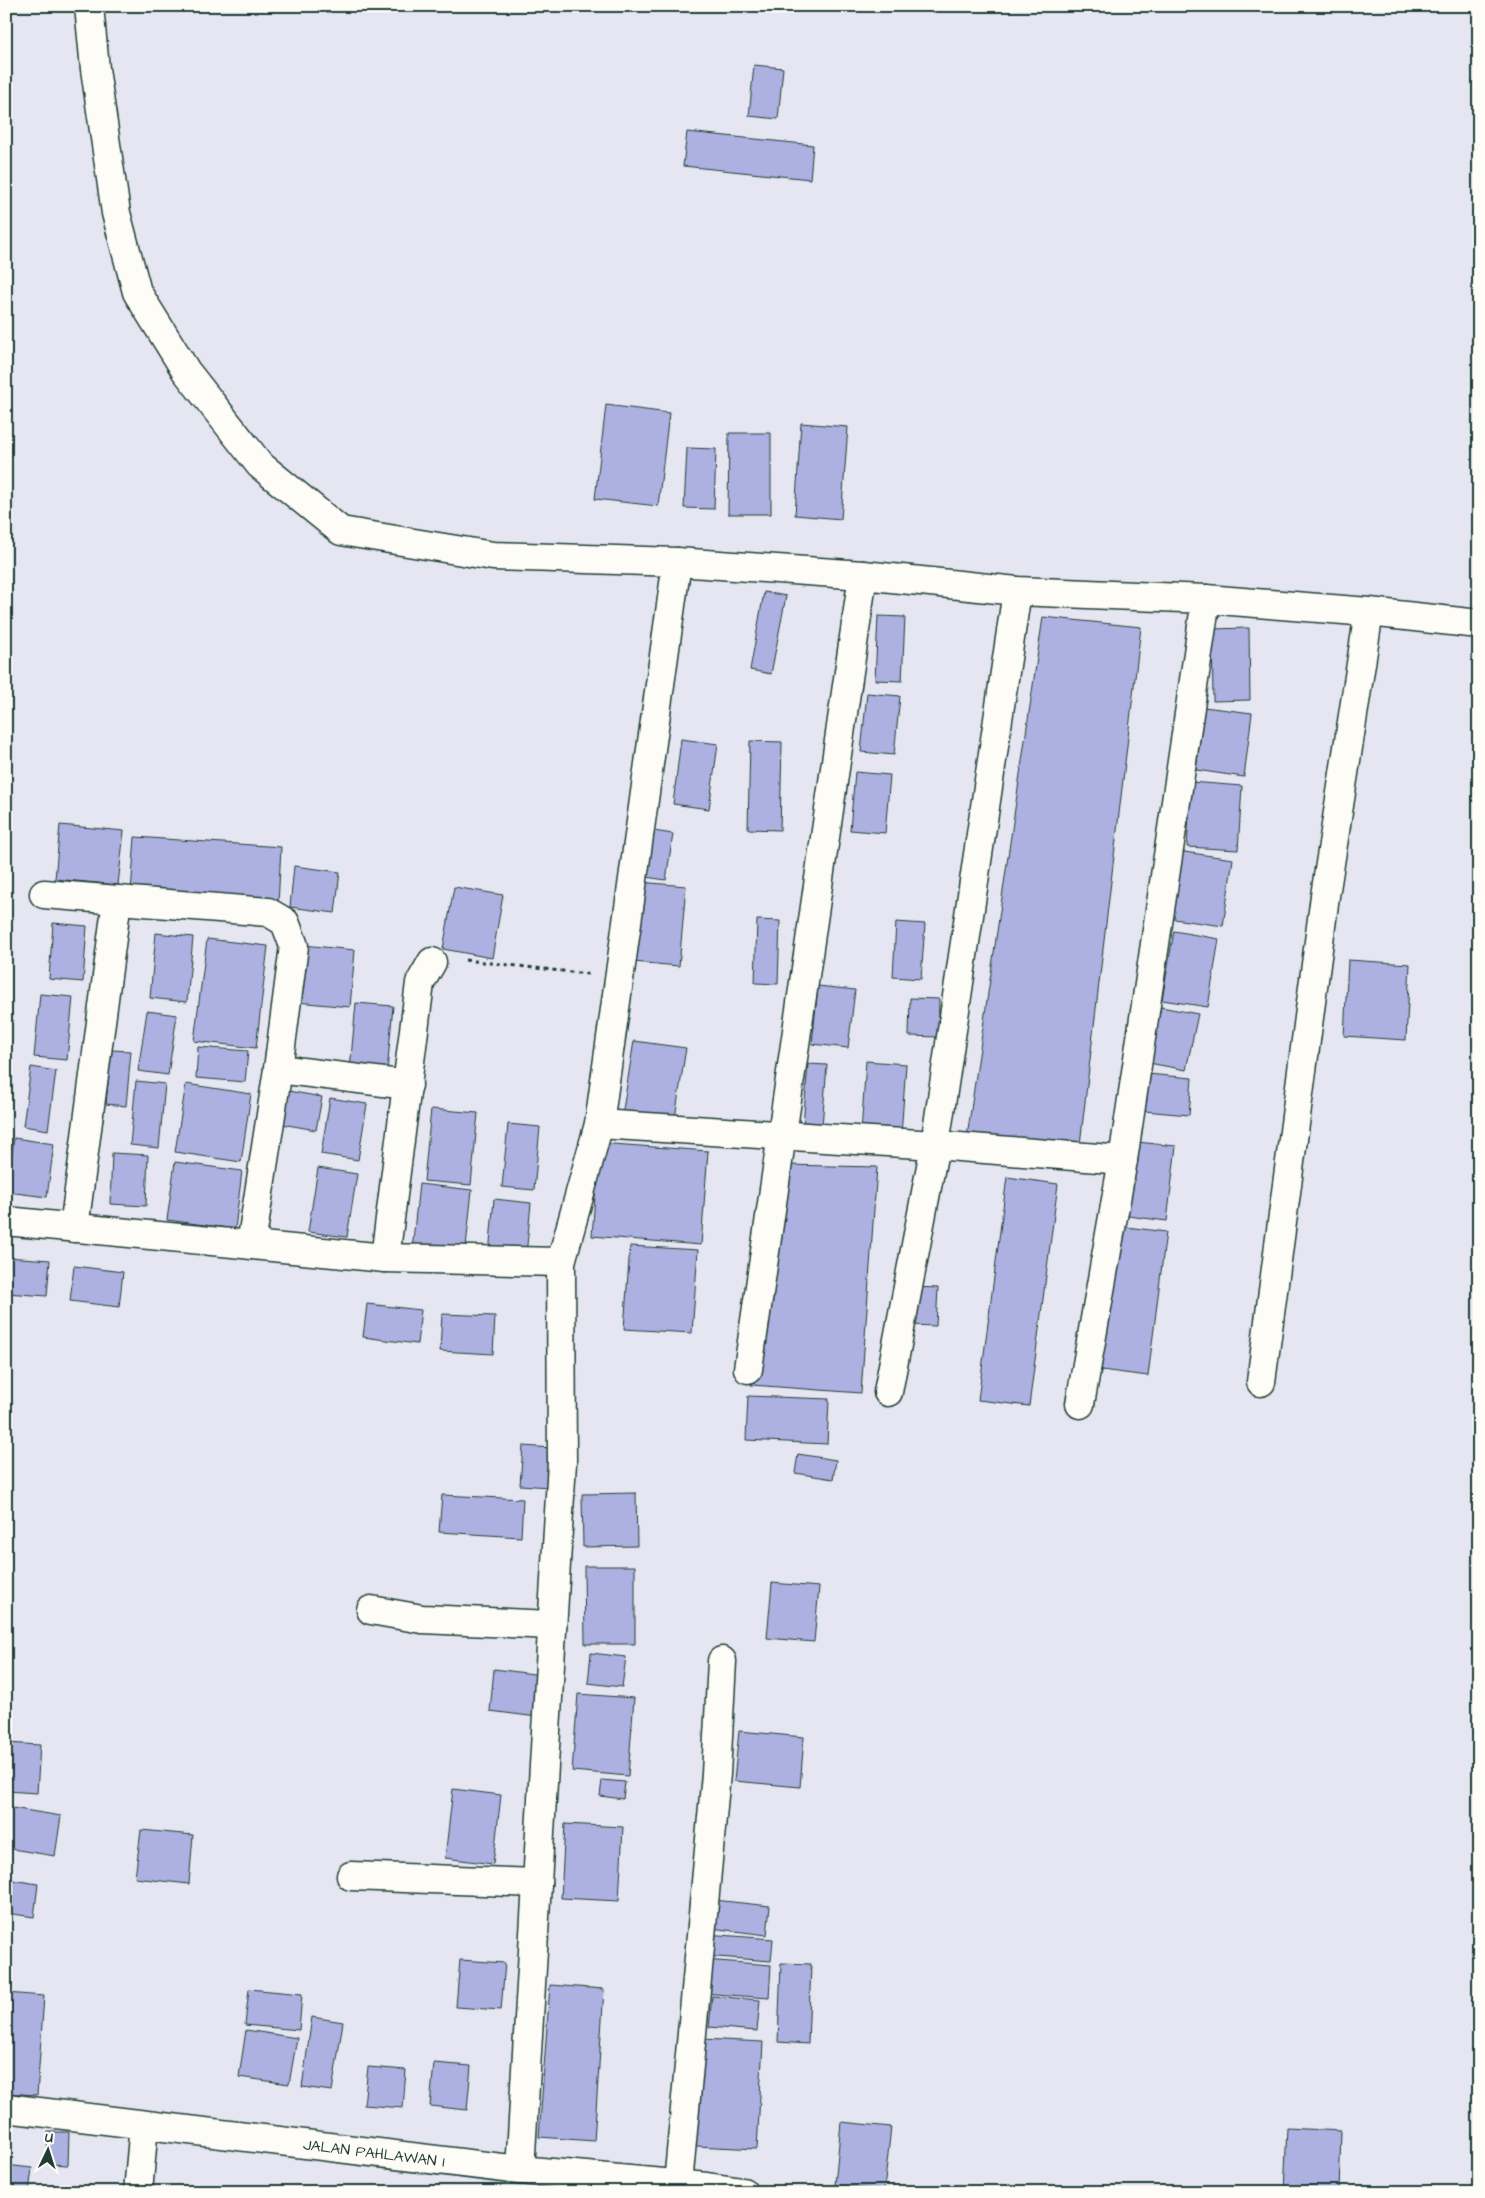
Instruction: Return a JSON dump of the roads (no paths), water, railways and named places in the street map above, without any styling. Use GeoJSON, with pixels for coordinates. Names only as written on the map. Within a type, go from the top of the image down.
{"type":"FeatureCollection","features":[{"type":"Feature","properties":{"kind":"street"},"geometry":{"type":"LineString","coordinates":[[89,6],[95,69],[116,213],[137,292],[186,372],[260,465],[341,531],[493,556],[677,562],[863,576],[1017,591],[1206,599],[1368,612],[1479,624]]}},
{"type":"Feature","properties":{"kind":"street"},"geometry":{"type":"LineString","coordinates":[[520,2170],[562,1462],[561,1262],[600,1124],[677,562]]}},
{"type":"Feature","properties":{"kind":"street"},"geometry":{"type":"LineString","coordinates":[[748,1369],[780,1136],[863,576]]}},
{"type":"Feature","properties":{"kind":"street"},"geometry":{"type":"LineString","coordinates":[[888,1392],[935,1144],[1017,591]]}},
{"type":"Feature","properties":{"kind":"street"},"geometry":{"type":"LineString","coordinates":[[1080,1404],[1123,1160],[1206,599]]}},
{"type":"Feature","properties":{"kind":"street"},"geometry":{"type":"LineString","coordinates":[[1261,1382],[1325,896],[1368,612]]}},
{"type":"Feature","properties":{"kind":"street"},"geometry":{"type":"LineString","coordinates":[[44,894],[268,912],[285,922],[294,946],[278,1069],[251,1245]]}},
{"type":"Feature","properties":{"kind":"street"},"geometry":{"type":"LineString","coordinates":[[74,1228],[117,900]]}},
{"type":"Feature","properties":{"kind":"street"},"geometry":{"type":"LineString","coordinates":[[384,1258],[420,982],[432,962]]}},
{"type":"Feature","properties":{"kind":"street"},"geometry":{"type":"LineString","coordinates":[[278,1069],[408,1085]]}},
{"type":"Feature","properties":{"kind":"street"},"geometry":{"type":"LineString","coordinates":[[600,1124],[935,1144],[1123,1160]]}},
{"type":"Feature","properties":{"kind":"street"},"geometry":{"type":"LineString","coordinates":[[6,1221],[384,1258],[561,1262]]}},
{"type":"Feature","properties":{"kind":"street"},"geometry":{"type":"LineString","coordinates":[[371,1610],[422,1619],[552,1626]]}},
{"type":"Feature","properties":{"kind":"street"},"geometry":{"type":"LineString","coordinates":[[678,2184],[716,1774],[722,1661]]}},
{"type":"Feature","properties":{"kind":"street"},"geometry":{"type":"LineString","coordinates":[[351,1876],[537,1883]]}},
{"type":"Feature","properties":{"kind":"street","name":"JALAN PAHLAWAN I"},"geometry":{"type":"LineString","coordinates":[[6,2108],[520,2170],[678,2184],[743,2192]]}},
{"type":"Feature","properties":{"kind":"street"},"geometry":{"type":"LineString","coordinates":[[138,2192],[144,2125]]}}]}
